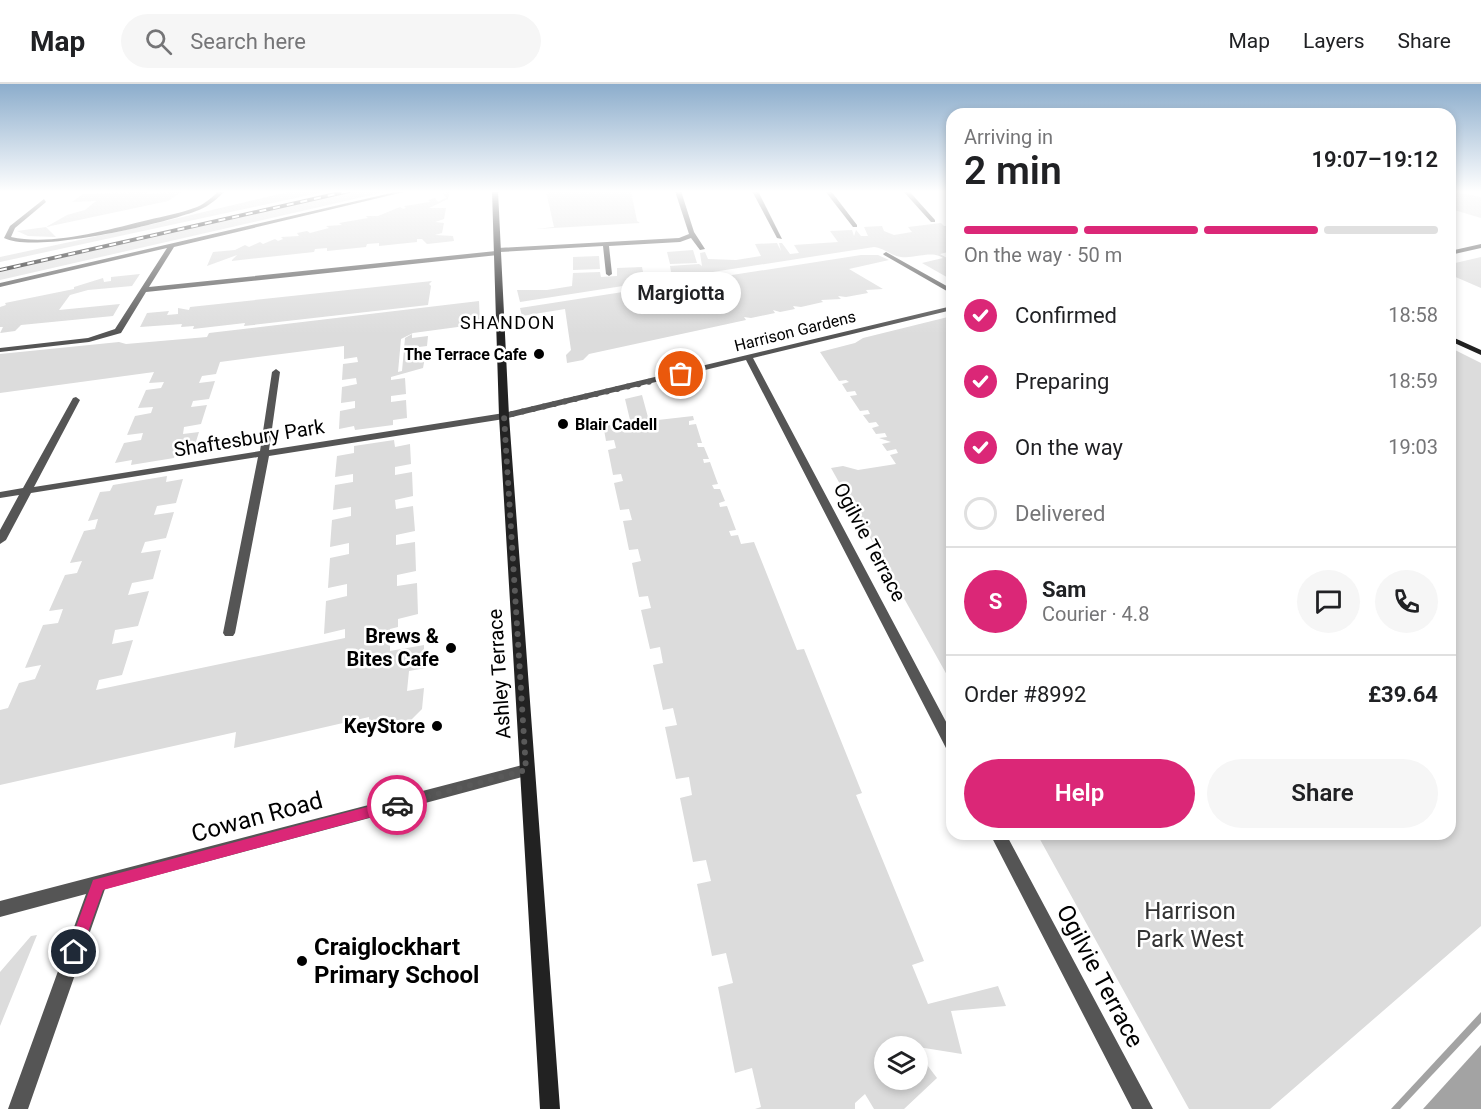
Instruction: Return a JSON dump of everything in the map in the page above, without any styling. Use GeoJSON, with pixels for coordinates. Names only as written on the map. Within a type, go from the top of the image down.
{"type":"FeatureCollection","features":[{"type":"Feature","properties":{"kind":"street"},"geometry":{"type":"LineString","coordinates":[[11,239],[32,243],[66,239]]}},
{"type":"Feature","properties":{"kind":"street"},"geometry":{"type":"LineString","coordinates":[[0,285],[205,239]]}},
{"type":"Feature","properties":{"kind":"street","name":"Ashley Terrace"},"geometry":{"type":"LineString","coordinates":[[497,239],[504,416],[550,1109]]}},
{"type":"Feature","properties":{"kind":"street"},"geometry":{"type":"LineString","coordinates":[[145,290],[498,252],[683,239]]}},
{"type":"Feature","properties":{"kind":"street"},"geometry":{"type":"LineString","coordinates":[[695,239],[702,249]]}},
{"type":"Feature","properties":{"kind":"street"},"geometry":{"type":"LineString","coordinates":[[606,244],[609,274]]}},
{"type":"Feature","properties":{"kind":"street"},"geometry":{"type":"LineString","coordinates":[[1456,252],[1481,246]]}},
{"type":"Feature","properties":{"kind":"street"},"geometry":{"type":"LineString","coordinates":[[0,350],[107,336],[121,328],[171,247]]}},
{"type":"Feature","properties":{"kind":"street"},"geometry":{"type":"LineString","coordinates":[[886,254],[946,288]]}},
{"type":"Feature","properties":{"kind":"street","name":"Harrison Gardens"},"geometry":{"type":"LineString","coordinates":[[504,416],[946,309]]}},
{"type":"Feature","properties":{"kind":"street"},"geometry":{"type":"LineString","coordinates":[[1456,341],[1481,353]]}},
{"type":"Feature","properties":{"kind":"street","name":"Ogilvie Terrace"},"geometry":{"type":"LineString","coordinates":[[748,357],[946,736]]}},
{"type":"Feature","properties":{"kind":"street"},"geometry":{"type":"LineString","coordinates":[[229,633],[264,454],[276,372]]}},
{"type":"Feature","properties":{"kind":"street"},"geometry":{"type":"LineString","coordinates":[[0,540],[76,400]]}},
{"type":"Feature","properties":{"kind":"street","name":"Shaftesbury Park"},"geometry":{"type":"LineString","coordinates":[[0,495],[504,416]]}},
{"type":"Feature","properties":{"kind":"street","name":"Cowan Road"},"geometry":{"type":"LineString","coordinates":[[0,909],[98,885],[526,770]]}},
{"type":"Feature","properties":{"kind":"street","name":"Ogilvie Terrace"},"geometry":{"type":"LineString","coordinates":[[1001,840],[1143,1109]]}},
{"type":"Feature","properties":{"kind":"street"},"geometry":{"type":"LineString","coordinates":[[18,1109],[98,885]]}},
{"type":"Feature","properties":{"kind":"green space"},"geometry":{"type":"Polygon","coordinates":[[[85,239],[107,239],[0,262],[0,257],[85,239]]]}},
{"type":"Feature","properties":{"kind":"green space"},"geometry":{"type":"Polygon","coordinates":[[[146,239],[180,239],[0,280],[0,272],[146,239]]]}},
{"type":"Feature","properties":{"kind":"green space"},"geometry":{"type":"Polygon","coordinates":[[[275,239],[278,241],[283,239],[454,239],[454,241],[427,244],[422,239],[417,239],[417,242],[379,246],[379,243],[367,244],[366,247],[327,251],[327,248],[315,249],[314,252],[231,261],[237,255],[207,266],[213,252],[235,250],[245,245],[249,247],[260,242],[263,244],[275,239]]]}},
{"type":"Feature","properties":{"kind":"green space"},"geometry":{"type":"Polygon","coordinates":[[[836,239],[946,239],[946,252],[940,254],[946,258],[946,277],[922,263],[943,258],[933,255],[901,257],[874,247],[520,302],[517,290],[547,290],[572,286],[573,273],[600,272],[601,277],[617,276],[617,268],[642,267],[644,277],[671,272],[670,266],[699,264],[702,266],[700,253],[705,252],[708,259],[736,260],[761,256],[755,244],[777,243],[781,251],[779,243],[782,243],[790,254],[799,253],[794,245],[838,242],[836,239]]]}},
{"type":"Feature","properties":{"kind":"green space"},"geometry":{"type":"Polygon","coordinates":[[[693,250],[697,263],[670,264],[667,252],[693,250]]]}},
{"type":"Feature","properties":{"kind":"green space"},"geometry":{"type":"Polygon","coordinates":[[[861,255],[878,255],[889,260],[849,269],[883,289],[866,290],[868,293],[846,297],[838,296],[841,299],[821,300],[823,302],[801,307],[793,306],[795,309],[780,312],[773,310],[775,313],[751,318],[744,317],[746,320],[589,354],[583,360],[567,363],[566,355],[571,350],[565,309],[522,316],[520,308],[861,255]]]}},
{"type":"Feature","properties":{"kind":"green space"},"geometry":{"type":"Polygon","coordinates":[[[599,256],[600,269],[573,270],[573,257],[599,256]]]}},
{"type":"Feature","properties":{"kind":"green space"},"geometry":{"type":"Polygon","coordinates":[[[1481,257],[1481,288],[1456,277],[1456,263],[1481,257]]]}},
{"type":"Feature","properties":{"kind":"green space"},"geometry":{"type":"Polygon","coordinates":[[[140,274],[132,286],[88,290],[70,295],[59,310],[120,304],[113,316],[21,325],[15,331],[0,333],[3,327],[0,327],[0,307],[6,305],[5,303],[74,289],[74,287],[103,278],[104,282],[111,281],[111,277],[140,274]]]}},
{"type":"Feature","properties":{"kind":"green space"},"geometry":{"type":"Polygon","coordinates":[[[432,281],[429,284],[431,286],[428,305],[244,326],[245,323],[193,329],[194,326],[181,327],[182,324],[140,327],[147,313],[169,311],[167,315],[178,314],[178,308],[189,310],[190,307],[432,281]]]}},
{"type":"Feature","properties":{"kind":"green space"},"geometry":{"type":"Polygon","coordinates":[[[479,301],[480,324],[413,333],[401,339],[398,372],[402,371],[405,338],[412,334],[412,338],[428,336],[427,346],[411,348],[409,354],[426,352],[423,368],[391,377],[391,380],[405,378],[406,394],[391,396],[391,402],[406,400],[407,418],[393,420],[393,425],[355,430],[354,426],[339,429],[340,411],[355,408],[355,401],[341,403],[342,387],[357,384],[356,378],[342,380],[343,364],[358,362],[357,357],[344,359],[344,346],[220,362],[216,374],[202,376],[199,383],[215,381],[209,399],[193,401],[191,407],[207,405],[201,424],[184,427],[183,434],[199,432],[193,451],[176,453],[174,458],[131,465],[132,460],[115,463],[124,443],[141,440],[143,433],[127,435],[135,416],[151,413],[153,407],[138,408],[146,390],[161,388],[164,382],[149,383],[154,372],[0,393],[0,354],[119,342],[126,344],[207,337],[209,333],[479,301]]]}},
{"type":"Feature","properties":{"kind":"green space"},"geometry":{"type":"Polygon","coordinates":[[[946,317],[946,673],[831,468],[843,466],[858,470],[896,464],[890,455],[898,453],[896,449],[887,451],[882,444],[891,442],[879,438],[887,437],[885,433],[876,434],[872,428],[879,426],[876,422],[869,423],[863,415],[870,414],[868,410],[860,411],[850,396],[857,395],[855,391],[847,392],[842,384],[849,382],[839,381],[820,352],[855,343],[863,338],[946,317]]]}},
{"type":"Feature","properties":{"kind":"green space","name":"Harrison Park West"},"geometry":{"type":"Polygon","coordinates":[[[1456,350],[1481,363],[1481,926],[1270,1109],[1189,1109],[1040,840],[1456,840],[1456,350]]]}},
{"type":"Feature","properties":{"kind":"green space"},"geometry":{"type":"Polygon","coordinates":[[[642,395],[649,421],[693,416],[694,420],[689,421],[689,425],[696,424],[702,443],[697,443],[698,447],[704,447],[709,459],[703,459],[704,463],[710,462],[718,484],[712,485],[714,489],[720,489],[725,501],[719,503],[720,507],[727,506],[736,530],[729,531],[731,536],[738,535],[741,544],[754,542],[797,650],[804,649],[862,793],[856,795],[924,961],[912,965],[928,1004],[998,986],[1006,1006],[951,1011],[962,1054],[928,1049],[928,1036],[874,1036],[874,1090],[924,1090],[904,1109],[874,1109],[865,1094],[855,1103],[855,1109],[755,1109],[761,1107],[752,1068],[735,1073],[718,987],[733,983],[726,953],[712,956],[697,884],[711,881],[706,860],[693,862],[680,798],[692,795],[689,777],[676,779],[665,727],[677,725],[673,708],[663,710],[653,665],[663,663],[660,647],[650,649],[641,610],[651,608],[648,596],[639,597],[632,563],[641,561],[638,549],[629,550],[623,521],[632,520],[629,509],[620,510],[614,483],[623,481],[621,474],[613,475],[608,450],[616,448],[614,440],[606,441],[603,424],[630,420],[625,399],[642,395]]]}},
{"type":"Feature","properties":{"kind":"green space"},"geometry":{"type":"Polygon","coordinates":[[[394,440],[395,447],[410,444],[411,464],[395,467],[395,475],[412,472],[413,496],[395,500],[396,509],[413,506],[415,531],[396,535],[396,545],[415,542],[416,571],[397,575],[397,586],[417,583],[418,614],[398,619],[398,627],[390,629],[390,651],[424,645],[424,650],[427,649],[426,668],[409,671],[407,691],[424,688],[422,709],[409,722],[369,731],[369,717],[234,748],[236,732],[0,785],[0,710],[8,708],[19,683],[35,679],[41,665],[25,668],[43,625],[58,623],[63,609],[49,611],[65,575],[77,573],[82,561],[70,563],[84,531],[95,529],[98,519],[88,521],[100,492],[110,491],[113,485],[167,476],[166,482],[183,479],[176,503],[157,506],[154,515],[174,512],[166,538],[145,542],[141,553],[161,550],[153,579],[132,583],[128,595],[149,591],[138,626],[115,630],[112,644],[133,640],[122,675],[99,680],[96,690],[345,638],[345,629],[324,634],[326,601],[347,596],[347,584],[328,588],[330,558],[349,554],[349,543],[330,547],[332,520],[351,516],[351,507],[333,510],[335,485],[353,482],[353,474],[335,477],[337,456],[354,453],[354,446],[394,440]]]}},
{"type":"Feature","properties":{"kind":"green space"},"geometry":{"type":"Polygon","coordinates":[[[37,935],[0,1026],[0,972],[31,936],[37,935]]]}},
{"type":"Feature","properties":{"kind":"green space"},"geometry":{"type":"Polygon","coordinates":[[[928,1066],[937,1078],[928,1086],[928,1066]]]}},
{"type":"Feature","properties":{"kind":"shaded area"},"geometry":{"type":"Polygon","coordinates":[[[1481,1012],[1481,1109],[1391,1109],[1481,1012]]]}},
{"type":"Feature","properties":{"kind":"pier"},"geometry":{"type":"Polygon","coordinates":[[[1481,1023],[1481,1045],[1423,1109],[1400,1109],[1481,1023]]]}},
{"type":"Feature","properties":{"kind":"railway"},"geometry":{"type":"LineString","coordinates":[[0,270],[138,239]]}},
{"type":"Feature","properties":{"kind":"way so far"},"geometry":{"type":"LineString","coordinates":[[397,805],[526,770],[504,416],[681,374]]}},
{"type":"Feature","properties":{"kind":"place","name":"The Terrace Cafe"},"geometry":{"type":"Point","coordinates":[539,354]}},
{"type":"Feature","properties":{"kind":"place","name":"Margiotta"},"geometry":{"type":"Point","coordinates":[681,374]}},
{"type":"Feature","properties":{"kind":"place","name":"Blair Cadell"},"geometry":{"type":"Point","coordinates":[563,424]}},
{"type":"Feature","properties":{"kind":"place","name":"Brews & Bites Cafe"},"geometry":{"type":"Point","coordinates":[451,648]}},
{"type":"Feature","properties":{"kind":"place","name":"KeyStore"},"geometry":{"type":"Point","coordinates":[437,726]}},
{"type":"Feature","properties":{"kind":"place","name":"Craiglockhart Primary School"},"geometry":{"type":"Point","coordinates":[302,961]}},
{"type":"Feature","properties":{"kind":"district","name":"SHANDON"},"geometry":{"type":"Point","coordinates":[508,322]}},
{"type":"Feature","properties":{"kind":"route"},"geometry":{"type":"LineString","coordinates":[[74,952],[98,885],[397,805]]}}]}
